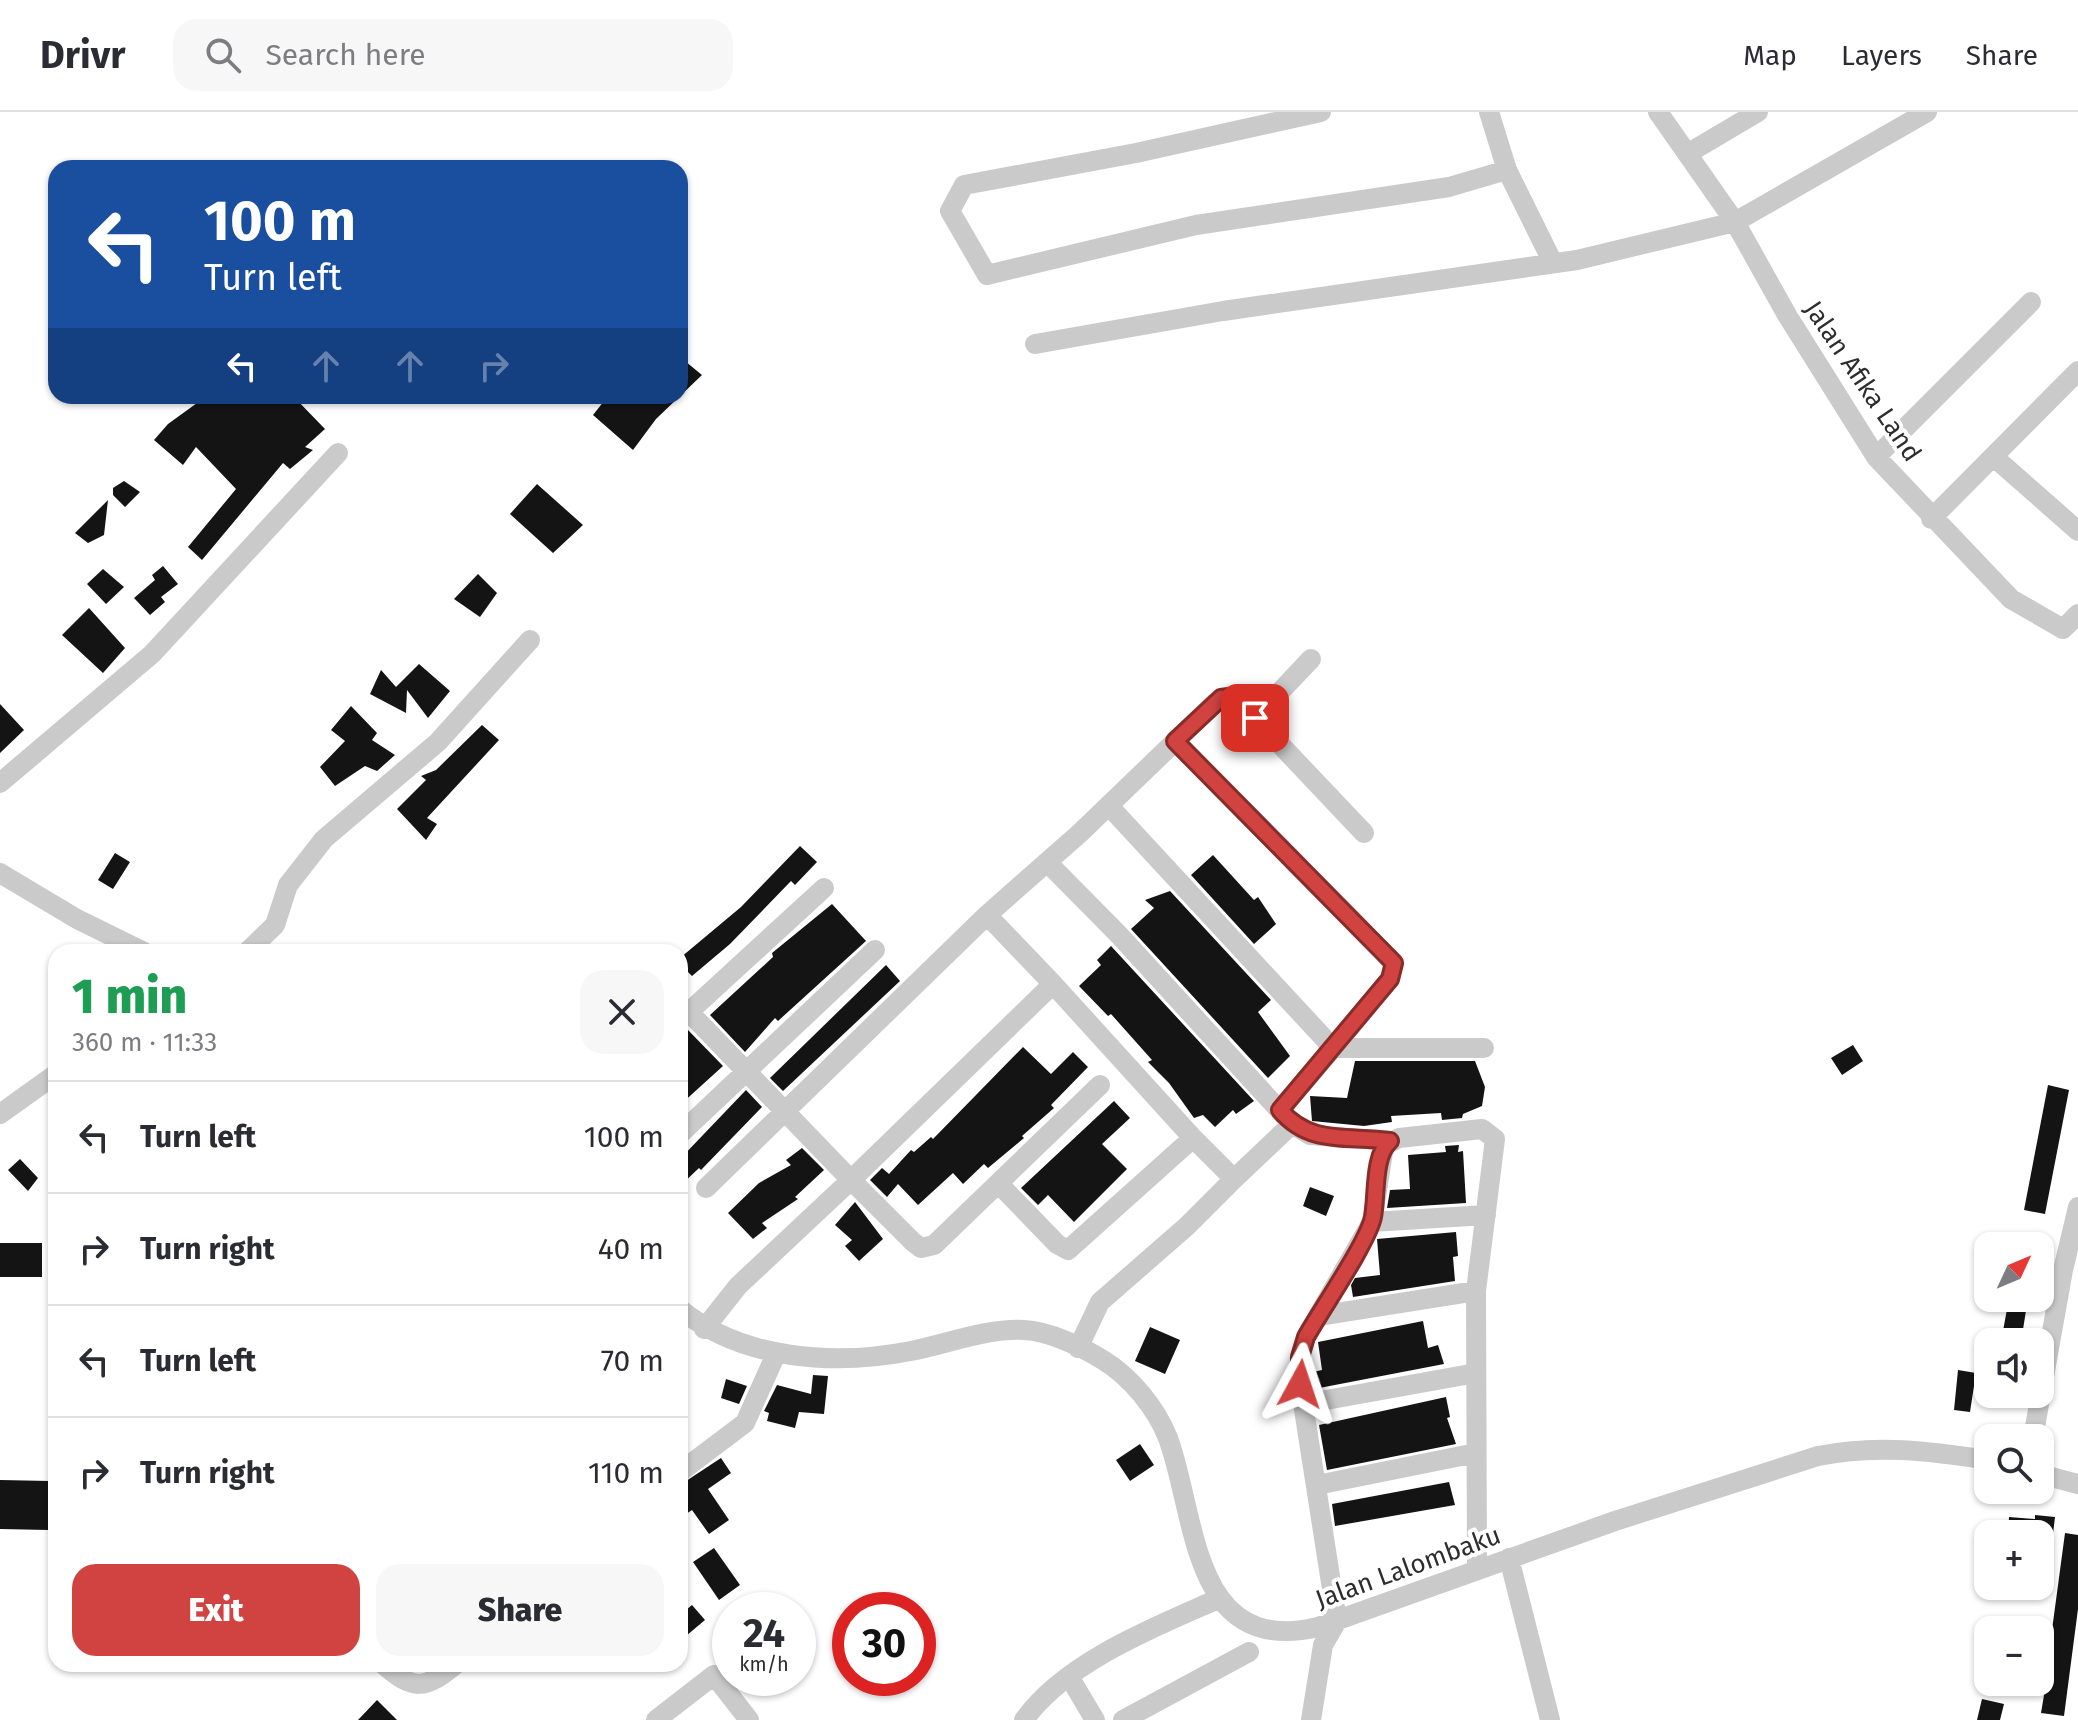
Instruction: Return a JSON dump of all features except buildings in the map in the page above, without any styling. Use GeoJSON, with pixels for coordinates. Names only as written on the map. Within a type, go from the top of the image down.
{"type":"FeatureCollection","features":[{"type":"Feature","properties":{"kind":"street"},"geometry":{"type":"LineString","coordinates":[[1321,112],[1136,153],[964,185],[950,211],[987,275],[1196,225],[1449,187],[1507,170]]}},
{"type":"Feature","properties":{"kind":"street"},"geometry":{"type":"LineString","coordinates":[[1489,112],[1507,170],[1553,263]]}},
{"type":"Feature","properties":{"kind":"street","name":"Jalan Afika Land"},"geometry":{"type":"LineString","coordinates":[[1658,112],[1735,222],[1787,315],[1876,457],[1931,519],[2011,599],[2063,629],[2078,614]]}},
{"type":"Feature","properties":{"kind":"street"},"geometry":{"type":"LineString","coordinates":[[1687,154],[1758,112]]}},
{"type":"Feature","properties":{"kind":"street"},"geometry":{"type":"LineString","coordinates":[[1035,344],[1223,311],[1553,263],[1735,222],[1891,121],[1927,112]]}},
{"type":"Feature","properties":{"kind":"street"},"geometry":{"type":"LineString","coordinates":[[1876,457],[2031,302]]}},
{"type":"Feature","properties":{"kind":"street"},"geometry":{"type":"LineString","coordinates":[[1931,519],[1995,458],[2078,371]]}},
{"type":"Feature","properties":{"kind":"street"},"geometry":{"type":"LineString","coordinates":[[0,783],[152,654],[338,453]]}},
{"type":"Feature","properties":{"kind":"street"},"geometry":{"type":"LineString","coordinates":[[1995,458],[2078,531]]}},
{"type":"Feature","properties":{"kind":"street"},"geometry":{"type":"LineString","coordinates":[[255,944],[275,925],[288,885],[324,839],[438,742],[530,640]]}},
{"type":"Feature","properties":{"kind":"street"},"geometry":{"type":"LineString","coordinates":[[1255,718],[1311,659]]}},
{"type":"Feature","properties":{"kind":"street"},"geometry":{"type":"LineString","coordinates":[[706,1188],[987,915],[1109,806],[1221,698],[1236,696],[1364,833]]}},
{"type":"Feature","properties":{"kind":"street"},"geometry":{"type":"LineString","coordinates":[[1078,1348],[1100,1302],[1187,1226],[1234,1179],[1286,1117],[1333,1048],[1390,979],[1394,963],[1175,741]]}},
{"type":"Feature","properties":{"kind":"street"},"geometry":{"type":"LineString","coordinates":[[1109,806],[1333,1048],[1484,1048]]}},
{"type":"Feature","properties":{"kind":"street"},"geometry":{"type":"LineString","coordinates":[[1047,862],[1286,1117],[1310,1135],[1390,1141],[1482,1129],[1495,1139],[1476,1291],[1477,1568]]}},
{"type":"Feature","properties":{"kind":"street"},"geometry":{"type":"LineString","coordinates":[[0,873],[77,919],[128,944]]}},
{"type":"Feature","properties":{"kind":"street"},"geometry":{"type":"LineString","coordinates":[[688,1012],[824,888]]}},
{"type":"Feature","properties":{"kind":"street"},"geometry":{"type":"LineString","coordinates":[[987,915],[1234,1179]]}},
{"type":"Feature","properties":{"kind":"street"},"geometry":{"type":"LineString","coordinates":[[688,1127],[875,950]]}},
{"type":"Feature","properties":{"kind":"street"},"geometry":{"type":"LineString","coordinates":[[704,1329],[738,1286],[1053,984]]}},
{"type":"Feature","properties":{"kind":"street"},"geometry":{"type":"LineString","coordinates":[[688,1019],[748,1071],[851,1180],[913,1242],[926,1249],[941,1240],[1100,1085]]}},
{"type":"Feature","properties":{"kind":"street"},"geometry":{"type":"LineString","coordinates":[[0,1114],[48,1080]]}},
{"type":"Feature","properties":{"kind":"street"},"geometry":{"type":"LineString","coordinates":[[999,1184],[1057,1244],[1068,1250],[1193,1138]]}},
{"type":"Feature","properties":{"kind":"street"},"geometry":{"type":"LineString","coordinates":[[1311,1720],[1323,1645],[1337,1621],[1304,1404],[1300,1357],[1318,1316],[1372,1222],[1380,1161],[1384,1146],[1390,1141]]}},
{"type":"Feature","properties":{"kind":"street"},"geometry":{"type":"LineString","coordinates":[[2036,1424],[2063,1270],[2078,1207]]}},
{"type":"Feature","properties":{"kind":"street"},"geometry":{"type":"LineString","coordinates":[[1372,1222],[1486,1215]]}},
{"type":"Feature","properties":{"kind":"street"},"geometry":{"type":"LineString","coordinates":[[1318,1316],[1476,1291]]}},
{"type":"Feature","properties":{"kind":"street"},"geometry":{"type":"LineString","coordinates":[[688,1316],[704,1329],[776,1354],[907,1352],[995,1332],[1024,1330],[1044,1334],[1078,1348],[1118,1371],[1154,1412],[1167,1435],[1195,1543],[1218,1599],[1121,1642],[1070,1678],[1024,1720]]}},
{"type":"Feature","properties":{"kind":"street"},"geometry":{"type":"LineString","coordinates":[[688,1466],[745,1423],[776,1354]]}},
{"type":"Feature","properties":{"kind":"street"},"geometry":{"type":"LineString","coordinates":[[1304,1404],[1476,1373]]}},
{"type":"Feature","properties":{"kind":"street","name":"Jalan Lalombaku"},"geometry":{"type":"LineString","coordinates":[[1218,1599],[1234,1613],[1271,1630],[1303,1631],[1477,1568],[1818,1456],[1847,1450],[1918,1449],[1974,1458]]}},
{"type":"Feature","properties":{"kind":"street"},"geometry":{"type":"LineString","coordinates":[[1317,1485],[1476,1453]]}},
{"type":"Feature","properties":{"kind":"street"},"geometry":{"type":"LineString","coordinates":[[2054,1478],[2078,1484]]}},
{"type":"Feature","properties":{"kind":"street"},"geometry":{"type":"LineString","coordinates":[[1509,1558],[1550,1720]]}},
{"type":"Feature","properties":{"kind":"street"},"geometry":{"type":"LineString","coordinates":[[1123,1720],[1249,1652]]}},
{"type":"Feature","properties":{"kind":"street"},"geometry":{"type":"LineString","coordinates":[[392,1672],[403,1682],[413,1685],[433,1680],[444,1672]]}},
{"type":"Feature","properties":{"kind":"street"},"geometry":{"type":"LineString","coordinates":[[656,1720],[714,1675],[749,1720]]}},
{"type":"Feature","properties":{"kind":"street"},"geometry":{"type":"LineString","coordinates":[[1070,1678],[1095,1720]]}},
{"type":"Feature","properties":{"kind":"route"},"geometry":{"type":"LineString","coordinates":[[1255,718],[1236,696],[1221,698],[1175,741],[1394,963],[1390,979],[1280,1110],[1292,1124],[1310,1135],[1390,1141],[1384,1146],[1380,1161],[1372,1222],[1306,1337],[1300,1357],[1300,1384]]}}]}
